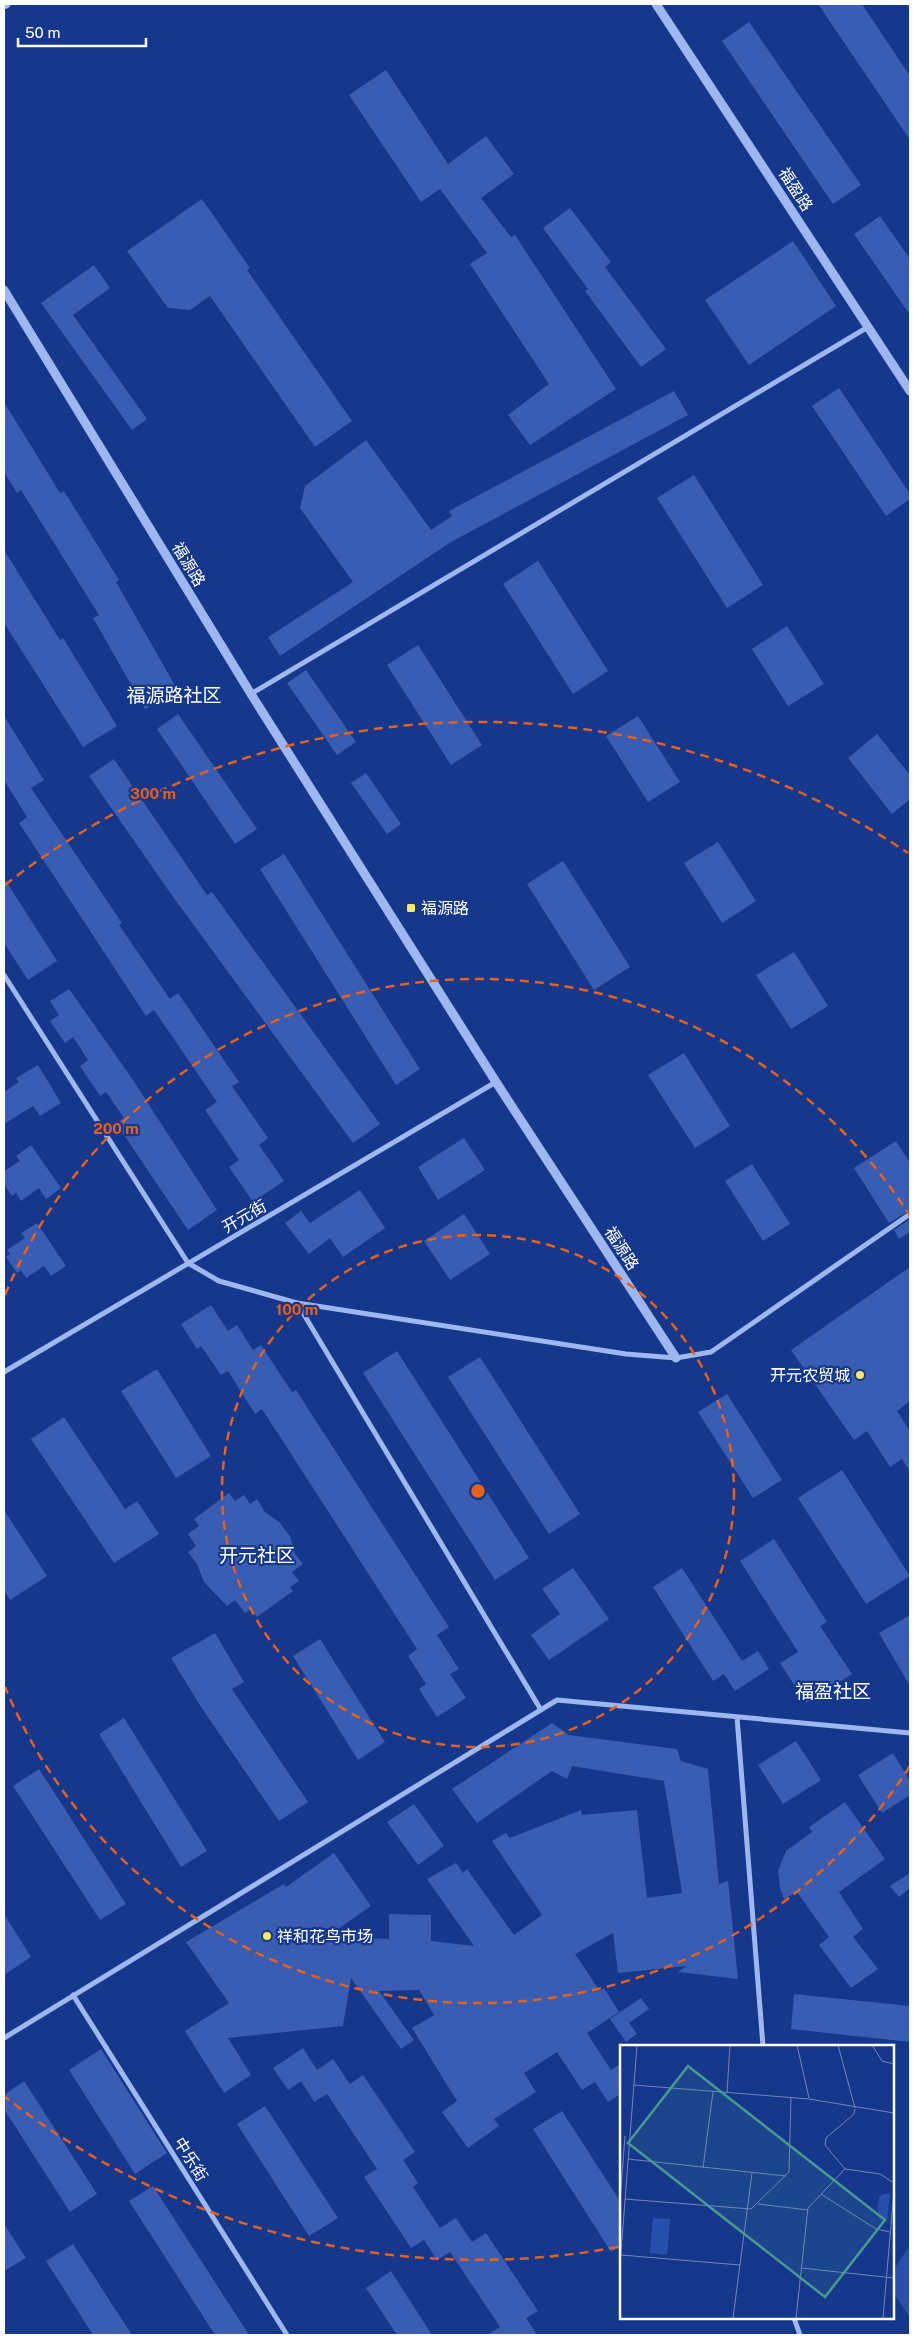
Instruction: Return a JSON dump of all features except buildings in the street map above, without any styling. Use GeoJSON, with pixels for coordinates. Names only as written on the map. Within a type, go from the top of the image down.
{"type":"FeatureCollection","features":[{"type":"Feature","properties":{"kind":"street","name":"福盈路"},"geometry":{"type":"LineString","coordinates":[[656,4],[910,391]]}},
{"type":"Feature","properties":{"kind":"street","name":"福源路"},"geometry":{"type":"LineString","coordinates":[[4,290],[251,694],[496,1082],[676,1358]]}},
{"type":"Feature","properties":{"kind":"street"},"geometry":{"type":"LineString","coordinates":[[251,694],[868,327]]}},
{"type":"Feature","properties":{"kind":"street"},"geometry":{"type":"LineString","coordinates":[[4,975],[188,1263],[219,1281],[297,1302],[626,1354],[676,1358],[711,1352],[910,1214]]}},
{"type":"Feature","properties":{"kind":"street","name":"开元街"},"geometry":{"type":"LineString","coordinates":[[4,1372],[496,1082]]}},
{"type":"Feature","properties":{"kind":"street"},"geometry":{"type":"LineString","coordinates":[[297,1302],[541,1710]]}},
{"type":"Feature","properties":{"kind":"street"},"geometry":{"type":"LineString","coordinates":[[4,2038],[557,1700],[910,1733]]}},
{"type":"Feature","properties":{"kind":"street"},"geometry":{"type":"LineString","coordinates":[[737,1717],[763,2045]]}},
{"type":"Feature","properties":{"kind":"street","name":"中乐街"},"geometry":{"type":"LineString","coordinates":[[73,1995],[287,2335]]}},
{"type":"Feature","properties":{"kind":"street"},"geometry":{"type":"LineString","coordinates":[[794,2319],[800,2335]]}},
{"type":"Feature","properties":{"kind":"shaded area"},"geometry":{"type":"Polygon","coordinates":[[[910,2245],[910,2318],[895,2295],[896,2266],[910,2245]]]}},
{"type":"Feature","properties":{"kind":"place","name":"福源路"},"geometry":{"type":"Point","coordinates":[411,908]}},
{"type":"Feature","properties":{"kind":"place","name":"开元农贸城"},"geometry":{"type":"Point","coordinates":[860,1375]}},
{"type":"Feature","properties":{"kind":"place","name":"祥和花鸟市场"},"geometry":{"type":"Point","coordinates":[267,1936]}},
{"type":"Feature","properties":{"kind":"district","name":"福源路社区"},"geometry":{"type":"Point","coordinates":[174,695]}},
{"type":"Feature","properties":{"kind":"district","name":"开元社区"},"geometry":{"type":"Point","coordinates":[257,1555]}},
{"type":"Feature","properties":{"kind":"district","name":"福盈社区"},"geometry":{"type":"Point","coordinates":[833,1691]}}]}
